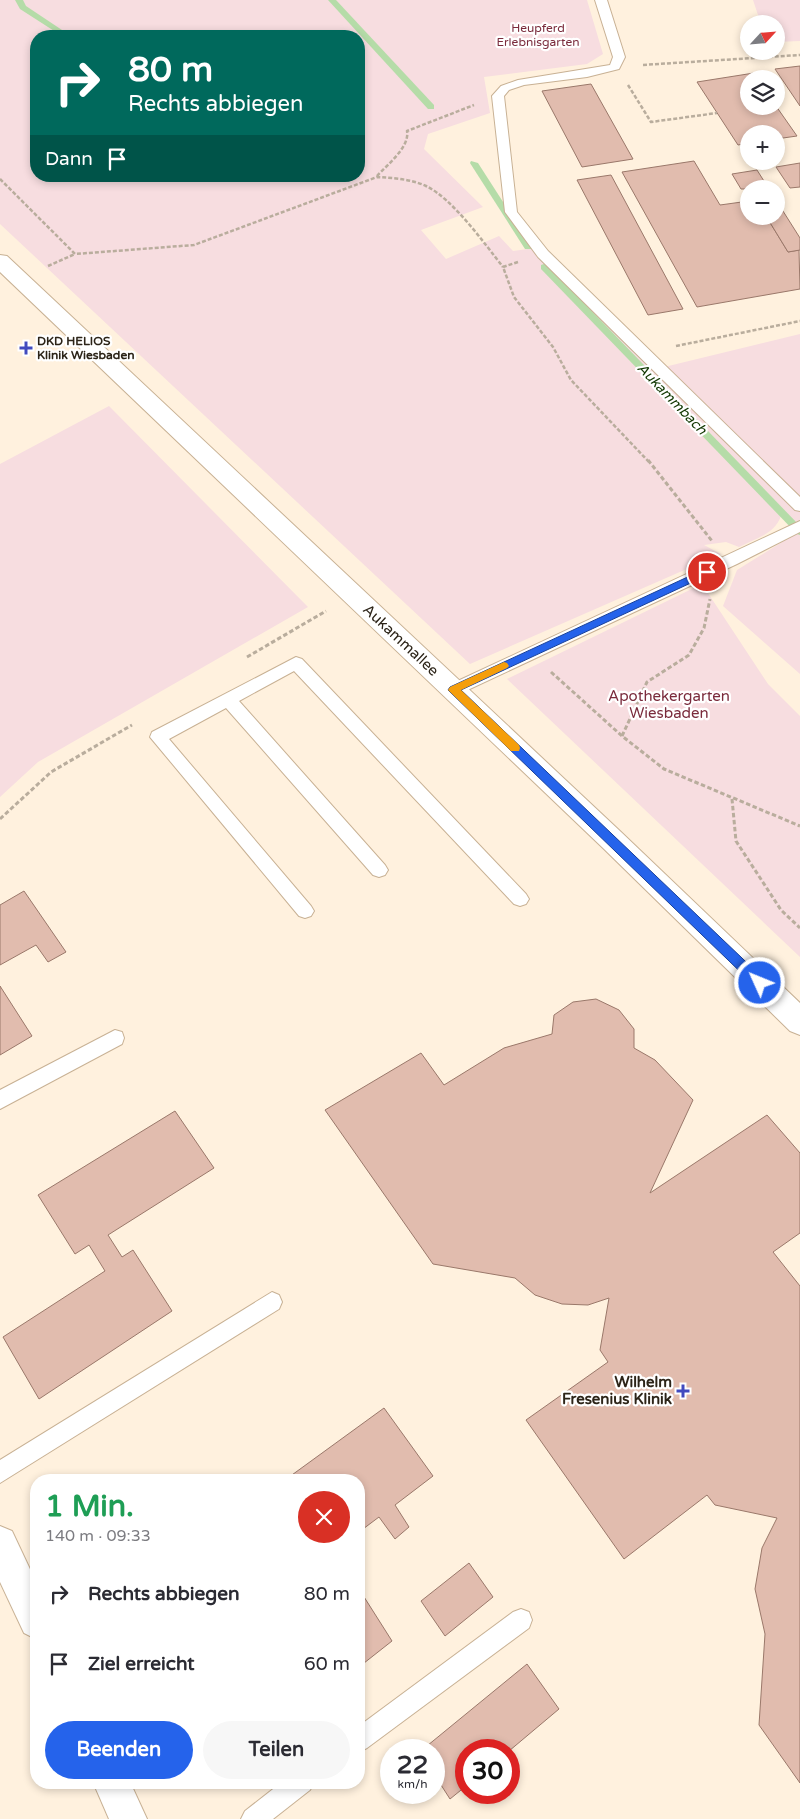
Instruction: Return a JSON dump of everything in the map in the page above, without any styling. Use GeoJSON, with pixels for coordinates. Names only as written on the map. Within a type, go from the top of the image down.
{"type":"FeatureCollection","features":[{"type":"Feature","properties":{"kind":"street","name":"Aukammallee"},"geometry":{"type":"LineString","coordinates":[[0,261],[800,1022]]}},
{"type":"Feature","properties":{"kind":"street"},"geometry":{"type":"LineString","coordinates":[[0,1543],[30,1608]]}},
{"type":"Feature","properties":{"kind":"street"},"geometry":{"type":"LineString","coordinates":[[114,1789],[128,1819]]}},
{"type":"Feature","properties":{"kind":"lane"},"geometry":{"type":"LineString","coordinates":[[601,0],[619,57],[615,67],[522,82],[505,88],[498,96],[511,212],[543,254],[800,506]]}},
{"type":"Feature","properties":{"kind":"lane"},"geometry":{"type":"LineString","coordinates":[[453,690],[732,560],[800,526]]}},
{"type":"Feature","properties":{"kind":"lane"},"geometry":{"type":"LineString","coordinates":[[305,911],[158,737],[296,663],[520,899]]}},
{"type":"Feature","properties":{"kind":"lane"},"geometry":{"type":"LineString","coordinates":[[228,699],[378,870]]}},
{"type":"Feature","properties":{"kind":"lane"},"geometry":{"type":"LineString","coordinates":[[0,1100],[115,1038]]}},
{"type":"Feature","properties":{"kind":"lane"},"geometry":{"type":"LineString","coordinates":[[0,1472],[272,1302]]}},
{"type":"Feature","properties":{"kind":"lane"},"geometry":{"type":"LineString","coordinates":[[365,1736],[521,1620]]}},
{"type":"Feature","properties":{"kind":"lane"},"geometry":{"type":"LineString","coordinates":[[253,1819],[293,1789]]}},
{"type":"Feature","properties":{"kind":"path"},"geometry":{"type":"LineString","coordinates":[[717,113],[651,122],[615,67],[800,55]]}},
{"type":"Feature","properties":{"kind":"path"},"geometry":{"type":"LineString","coordinates":[[376,177],[401,149],[408,137],[407,131],[498,96]]}},
{"type":"Feature","properties":{"kind":"path"},"geometry":{"type":"LineString","coordinates":[[365,181],[376,177],[404,179],[428,186],[482,240],[503,267],[514,297],[553,347],[571,380],[659,472],[703,532],[732,560]]}},
{"type":"Feature","properties":{"kind":"path"},"geometry":{"type":"LineString","coordinates":[[0,179],[74,254],[194,245],[363,182]]}},
{"type":"Feature","properties":{"kind":"path"},"geometry":{"type":"LineString","coordinates":[[503,267],[543,254]]}},
{"type":"Feature","properties":{"kind":"path"},"geometry":{"type":"LineString","coordinates":[[644,352],[800,321]]}},
{"type":"Feature","properties":{"kind":"path"},"geometry":{"type":"LineString","coordinates":[[622,736],[647,682],[689,655],[704,628],[711,596]]}},
{"type":"Feature","properties":{"kind":"path"},"geometry":{"type":"LineString","coordinates":[[530,653],[622,736],[664,769],[800,826]]}},
{"type":"Feature","properties":{"kind":"path"},"geometry":{"type":"LineString","coordinates":[[732,799],[736,841],[781,910],[800,928]]}},
{"type":"Feature","properties":{"kind":"green space","name":"Heupferd Erlebnisgarten"},"geometry":{"type":"Polygon","coordinates":[[[0,0],[587,0],[603,54],[587,64],[484,77],[490,113],[428,134],[424,149],[483,207],[421,230],[446,259],[499,236],[513,251],[535,248],[656,369],[800,334],[800,530],[782,511],[776,525],[759,538],[739,547],[726,542],[704,545],[721,554],[470,664],[0,224],[0,0]]]}},
{"type":"Feature","properties":{"kind":"green space"},"geometry":{"type":"Polygon","coordinates":[[[753,0],[800,0],[800,41],[785,42],[785,15],[758,15],[753,0]]]}},
{"type":"Feature","properties":{"kind":"green space"},"geometry":{"type":"Polygon","coordinates":[[[109,406],[308,607],[38,762],[0,797],[0,464],[109,406]]]}},
{"type":"Feature","properties":{"kind":"green space"},"geometry":{"type":"Polygon","coordinates":[[[800,531],[800,674],[723,606],[737,570],[800,531]]]}},
{"type":"Feature","properties":{"kind":"green space","name":"Apothekergarten Wiesbaden"},"geometry":{"type":"Polygon","coordinates":[[[702,584],[768,684],[800,716],[800,957],[507,679],[702,584]]]}},
{"type":"Feature","properties":{"kind":"building"},"geometry":{"type":"Polygon","coordinates":[[[800,66],[800,106],[785,84],[785,70],[775,69],[800,66]]]}},
{"type":"Feature","properties":{"kind":"building"},"geometry":{"type":"Polygon","coordinates":[[[740,75],[740,115],[782,115],[797,136],[785,138],[785,125],[740,125],[740,145],[738,145],[697,82],[740,75]]]}},
{"type":"Feature","properties":{"kind":"building"},"geometry":{"type":"Polygon","coordinates":[[[591,84],[633,159],[582,167],[542,91],[591,84]]]}},
{"type":"Feature","properties":{"kind":"building"},"geometry":{"type":"Polygon","coordinates":[[[694,161],[720,205],[740,202],[740,225],[772,225],[788,252],[799,250],[800,289],[697,307],[622,172],[694,161]]]}},
{"type":"Feature","properties":{"kind":"building"},"geometry":{"type":"Polygon","coordinates":[[[800,163],[800,187],[790,188],[778,170],[785,170],[785,166],[800,163]]]}},
{"type":"Feature","properties":{"kind":"building"},"geometry":{"type":"Polygon","coordinates":[[[757,170],[763,180],[740,180],[740,187],[732,174],[757,170]]]}},
{"type":"Feature","properties":{"kind":"building"},"geometry":{"type":"Polygon","coordinates":[[[611,175],[683,309],[648,315],[577,180],[611,175]]]}},
{"type":"Feature","properties":{"kind":"building"},"geometry":{"type":"Polygon","coordinates":[[[785,214],[800,238],[800,250],[788,252],[772,225],[785,225],[785,214]]]}},
{"type":"Feature","properties":{"kind":"building"},"geometry":{"type":"Polygon","coordinates":[[[24,891],[66,952],[48,962],[36,945],[0,965],[0,905],[24,891]]]}},
{"type":"Feature","properties":{"kind":"building"},"geometry":{"type":"Polygon","coordinates":[[[0,986],[32,1036],[0,1055],[0,986]]]}},
{"type":"Feature","properties":{"kind":"building","name":"Wilhelm Fresenius Klinik"},"geometry":{"type":"Polygon","coordinates":[[[596,999],[619,1010],[634,1029],[634,1048],[655,1060],[693,1100],[650,1193],[767,1115],[800,1153],[800,1233],[773,1252],[800,1286],[800,1783],[759,1725],[765,1634],[755,1589],[762,1548],[777,1518],[715,1505],[707,1495],[624,1559],[526,1420],[608,1362],[600,1350],[609,1298],[588,1305],[562,1304],[535,1295],[515,1278],[433,1264],[325,1110],[421,1053],[444,1085],[504,1048],[552,1034],[554,1015],[573,1002],[596,999]]]}},
{"type":"Feature","properties":{"kind":"building"},"geometry":{"type":"Polygon","coordinates":[[[175,1111],[214,1168],[108,1235],[122,1257],[133,1250],[172,1311],[39,1399],[3,1337],[105,1271],[89,1245],[75,1254],[38,1195],[175,1111]]]}},
{"type":"Feature","properties":{"kind":"building"},"geometry":{"type":"Polygon","coordinates":[[[384,1408],[433,1476],[395,1505],[409,1527],[395,1539],[379,1517],[365,1528],[365,1474],[293,1474],[384,1408]]]}},
{"type":"Feature","properties":{"kind":"building"},"geometry":{"type":"Polygon","coordinates":[[[469,1563],[493,1597],[445,1636],[421,1601],[469,1563]]]}},
{"type":"Feature","properties":{"kind":"building"},"geometry":{"type":"Polygon","coordinates":[[[365,1598],[392,1641],[365,1662],[365,1598]]]}},
{"type":"Feature","properties":{"kind":"building"},"geometry":{"type":"Polygon","coordinates":[[[527,1664],[559,1709],[520,1742],[520,1739],[455,1739],[455,1795],[450,1799],[445,1791],[445,1739],[435,1739],[527,1664]]]}},
{"type":"Feature","properties":{"kind":"waterway","name":"Aukammbach"},"geometry":{"type":"LineString","coordinates":[[19,0],[23,7],[58,30]]}},
{"type":"Feature","properties":{"kind":"waterway","name":"Aukammbach"},"geometry":{"type":"LineString","coordinates":[[332,0],[360,30]]}},
{"type":"Feature","properties":{"kind":"waterway","name":"Aukammbach"},"geometry":{"type":"LineString","coordinates":[[365,36],[431,107]]}},
{"type":"Feature","properties":{"kind":"waterway","name":"Aukammbach"},"geometry":{"type":"LineString","coordinates":[[474,163],[528,247]]}},
{"type":"Feature","properties":{"kind":"waterway","name":"Aukammbach"},"geometry":{"type":"LineString","coordinates":[[544,267],[800,532]]}},
{"type":"Feature","properties":{"kind":"slow traffic"},"geometry":{"type":"LineString","coordinates":[[504,666],[453,690],[515,748]]}},
{"type":"Feature","properties":{"kind":"place","name":"DKD HELIOS Klinik Wiesbaden"},"geometry":{"type":"Point","coordinates":[26,348]}},
{"type":"Feature","properties":{"kind":"place","name":"Wilhelm Fresenius Klinik"},"geometry":{"type":"Point","coordinates":[683,1391]}},
{"type":"Feature","properties":{"kind":"route"},"geometry":{"type":"LineString","coordinates":[[707,572],[453,690],[760,983]]}}]}
